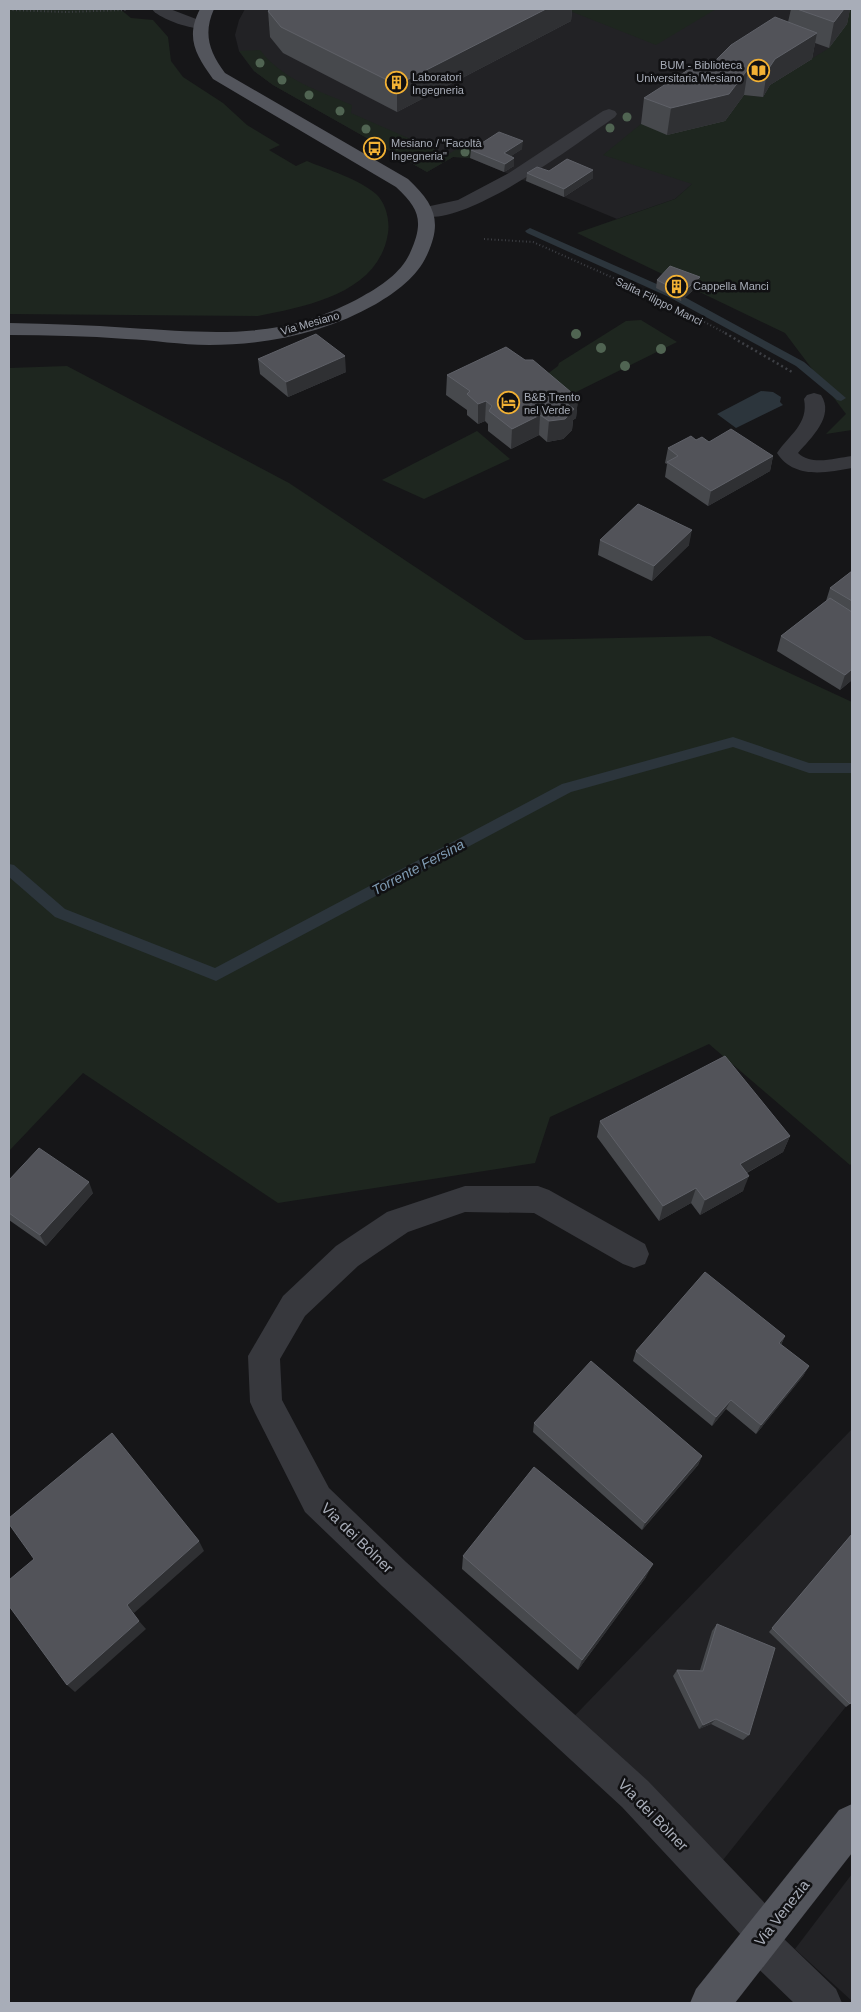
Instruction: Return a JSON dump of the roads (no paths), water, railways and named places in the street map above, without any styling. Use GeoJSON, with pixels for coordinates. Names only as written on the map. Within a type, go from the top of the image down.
{"type":"FeatureCollection","features":[{"type":"Feature","properties":{"kind":"main road"},"geometry":{"type":"LineString","coordinates":[[207,9],[199,25],[201,45],[207,60],[220,76],[402,183],[419,199],[427,212]]}},
{"type":"Feature","properties":{"kind":"main road","name":"Via Mesiano"},"geometry":{"type":"LineString","coordinates":[[9,329],[60,329],[208,339],[256,336],[289,331],[317,323],[363,304],[384,292],[403,276],[419,255],[427,234],[427,212]]}},
{"type":"Feature","properties":{"kind":"main road","name":"Via Venezia"},"geometry":{"type":"LineString","coordinates":[[710,2003],[852,1823]]}},
{"type":"Feature","properties":{"kind":"street"},"geometry":{"type":"LineString","coordinates":[[159,9],[172,16],[199,25]]}},
{"type":"Feature","properties":{"kind":"street"},"geometry":{"type":"LineString","coordinates":[[427,212],[456,207],[488,191],[515,176],[609,114]]}},
{"type":"Feature","properties":{"kind":"street"},"geometry":{"type":"LineString","coordinates":[[814,399],[818,408],[814,420],[786,453],[791,460],[799,465],[821,466],[852,462]]}},
{"type":"Feature","properties":{"kind":"street","name":"Via dei Bòlner"},"geometry":{"type":"LineString","coordinates":[[634,1254],[538,1200],[465,1199],[398,1222],[347,1256],[294,1306],[264,1356],[266,1402],[317,1500],[394,1574],[635,1794],[822,2003]]}},
{"type":"Feature","properties":{"kind":"waterway"},"geometry":{"type":"LineString","coordinates":[[530,231],[673,295],[800,364],[841,398]]}},
{"type":"Feature","properties":{"kind":"waterway","name":"Torrente Fersina"},"geometry":{"type":"LineString","coordinates":[[9,869],[60,913],[216,975],[567,788],[733,742],[809,768],[852,768]]}},
{"type":"Feature","properties":{"kind":"place","name":"BUM - Biblioteca Universitaria Mesiano"},"geometry":{"type":"Point","coordinates":[758,71]}},
{"type":"Feature","properties":{"kind":"place","name":"Laboratori Ingegneria"},"geometry":{"type":"Point","coordinates":[396,83]}},
{"type":"Feature","properties":{"kind":"place","name":"Mesiano / \"Facoltà Ingegneria\""},"geometry":{"type":"Point","coordinates":[375,149]}},
{"type":"Feature","properties":{"kind":"place","name":"Cappella Manci"},"geometry":{"type":"Point","coordinates":[677,286]}},
{"type":"Feature","properties":{"kind":"place","name":"B&B Trento nel Verde"},"geometry":{"type":"Point","coordinates":[508,403]}}]}
